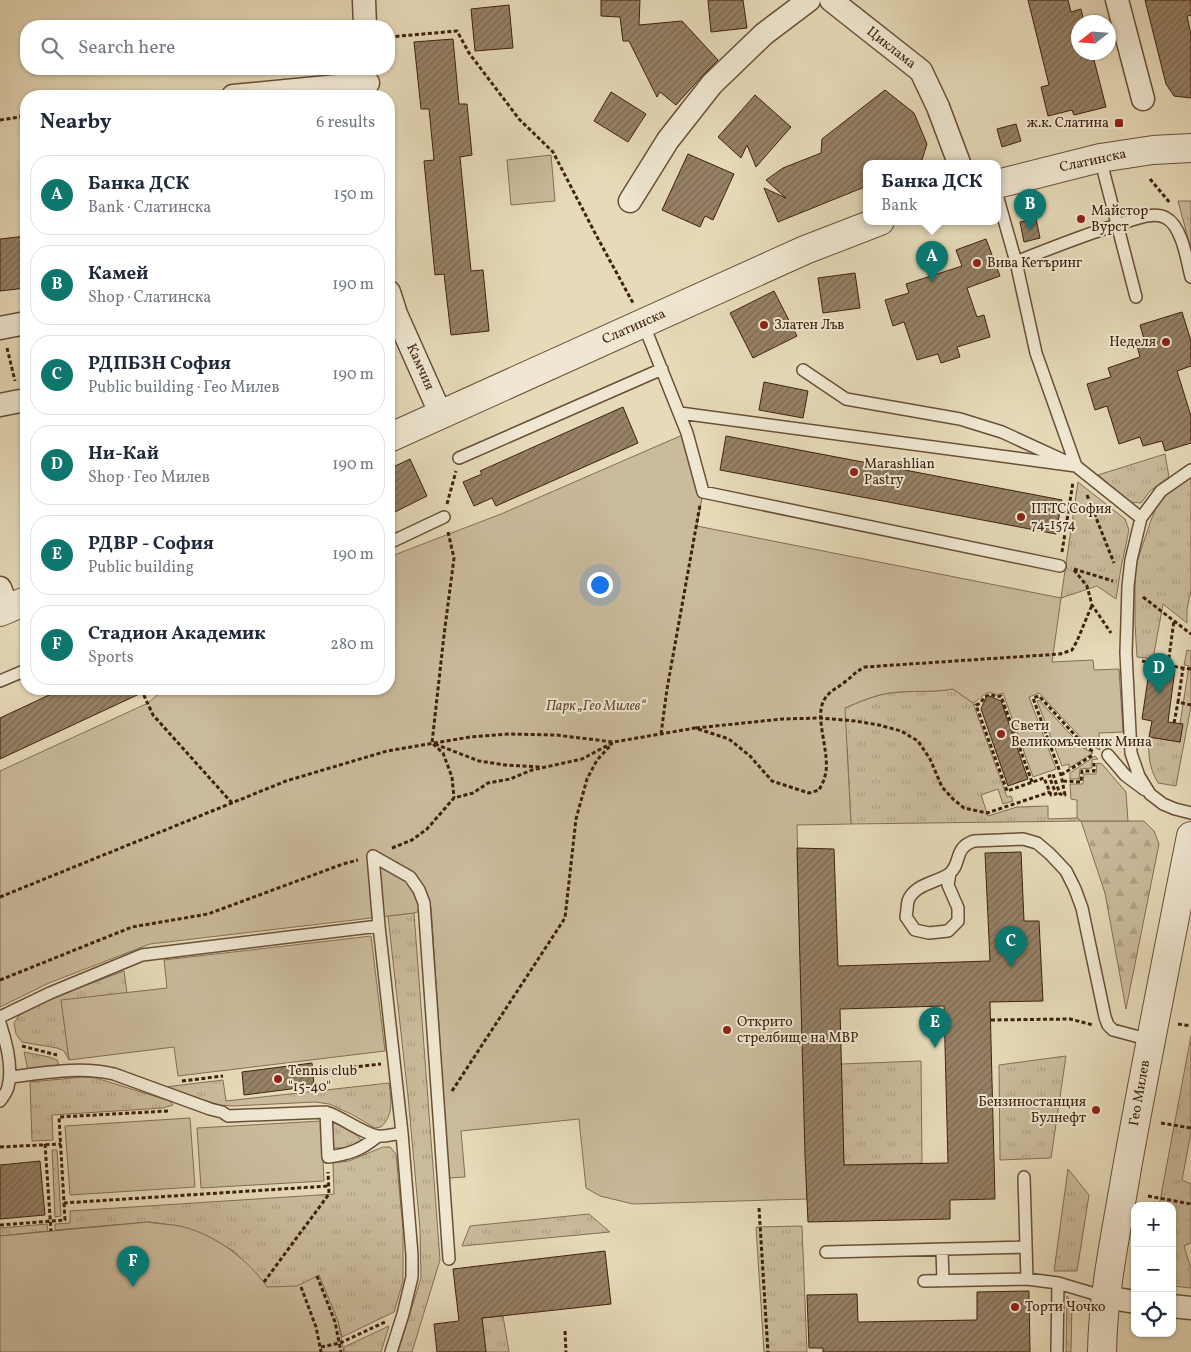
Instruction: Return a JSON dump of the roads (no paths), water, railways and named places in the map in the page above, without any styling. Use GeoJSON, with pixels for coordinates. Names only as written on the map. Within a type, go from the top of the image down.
{"type":"FeatureCollection","features":[{"type":"Feature","properties":{"kind":"street"},"geometry":{"type":"LineString","coordinates":[[364,0],[365,20]]}},
{"type":"Feature","properties":{"kind":"street"},"geometry":{"type":"LineString","coordinates":[[630,201],[668,140],[712,84],[764,34],[810,0]]}},
{"type":"Feature","properties":{"kind":"street","name":"Циклама"},"geometry":{"type":"LineString","coordinates":[[831,0],[921,71],[938,107],[958,160]]}},
{"type":"Feature","properties":{"kind":"street"},"geometry":{"type":"LineString","coordinates":[[1118,0],[1143,99]]}},
{"type":"Feature","properties":{"kind":"street"},"geometry":{"type":"LineString","coordinates":[[295,90],[368,83]]}},
{"type":"Feature","properties":{"kind":"street","name":"Слатинска"},"geometry":{"type":"LineString","coordinates":[[1001,183],[1100,158],[1153,150],[1191,148]]}},
{"type":"Feature","properties":{"kind":"street","name":"Слатинска"},"geometry":{"type":"LineString","coordinates":[[395,435],[441,415],[638,314],[870,225]]}},
{"type":"Feature","properties":{"kind":"street","name":"Камчия"},"geometry":{"type":"LineString","coordinates":[[395,321],[441,415]]}},
{"type":"Feature","properties":{"kind":"street"},"geometry":{"type":"LineString","coordinates":[[1,328],[20,324]]}},
{"type":"Feature","properties":{"kind":"street","name":"Гео Милев"},"geometry":{"type":"LineString","coordinates":[[1102,1352],[1102,1322],[1110,1265],[1150,1040],[1191,836]]}},
{"type":"Feature","properties":{"kind":"street"},"geometry":{"type":"LineString","coordinates":[[1105,1297],[1131,1301]]}},
{"type":"Feature","properties":{"kind":"street"},"geometry":{"type":"LineString","coordinates":[[1176,1306],[1191,1308]]}},
{"type":"Feature","properties":{"kind":"lane"},"geometry":{"type":"LineString","coordinates":[[1100,158],[1136,297]]}},
{"type":"Feature","properties":{"kind":"lane"},"geometry":{"type":"LineString","coordinates":[[1001,209],[1016,262],[1036,353],[1076,466]]}},
{"type":"Feature","properties":{"kind":"lane"},"geometry":{"type":"LineString","coordinates":[[1016,262],[1117,225],[1148,216],[1159,216],[1167,218],[1179,233],[1191,277]]}},
{"type":"Feature","properties":{"kind":"lane"},"geometry":{"type":"LineString","coordinates":[[638,314],[680,413],[703,492],[1060,566]]}},
{"type":"Feature","properties":{"kind":"lane"},"geometry":{"type":"LineString","coordinates":[[459,458],[662,369]]}},
{"type":"Feature","properties":{"kind":"lane"},"geometry":{"type":"LineString","coordinates":[[803,370],[846,399],[960,419],[1002,432],[1076,466],[1140,518]]}},
{"type":"Feature","properties":{"kind":"lane"},"geometry":{"type":"LineString","coordinates":[[680,413],[1076,466]]}},
{"type":"Feature","properties":{"kind":"lane"},"geometry":{"type":"LineString","coordinates":[[1150,794],[1139,776],[1131,753],[1126,653],[1128,586],[1131,560],[1140,518],[1161,491],[1191,470]]}},
{"type":"Feature","properties":{"kind":"lane"},"geometry":{"type":"LineString","coordinates":[[395,540],[444,516]]}},
{"type":"Feature","properties":{"kind":"lane"},"geometry":{"type":"LineString","coordinates":[[0,682],[20,673]]}},
{"type":"Feature","properties":{"kind":"lane"},"geometry":{"type":"LineString","coordinates":[[1104,758],[1164,804],[1174,809],[1191,813]]}},
{"type":"Feature","properties":{"kind":"lane"},"geometry":{"type":"LineString","coordinates":[[950,873],[919,888],[909,900],[906,917],[915,930],[929,933],[948,931],[958,921],[958,908],[948,884],[950,873],[956,865],[962,847],[974,841],[1023,839],[1037,843],[1066,871],[1075,889],[1082,908],[1108,1025],[1113,1030],[1150,1040]]}},
{"type":"Feature","properties":{"kind":"lane"},"geometry":{"type":"LineString","coordinates":[[391,1352],[412,1277],[412,1255],[402,1133],[373,856],[410,877],[419,890],[424,903],[449,1259]]}},
{"type":"Feature","properties":{"kind":"lane"},"geometry":{"type":"LineString","coordinates":[[0,1017],[50,992],[142,955],[379,926]]}},
{"type":"Feature","properties":{"kind":"lane"},"geometry":{"type":"LineString","coordinates":[[0,1023],[6,1042],[10,1077],[8,1090],[0,1101]]}},
{"type":"Feature","properties":{"kind":"lane"},"geometry":{"type":"LineString","coordinates":[[10,1077],[98,1070],[222,1112],[228,1116],[326,1112],[378,1136],[402,1133]]}},
{"type":"Feature","properties":{"kind":"lane"},"geometry":{"type":"LineString","coordinates":[[326,1112],[328,1157],[355,1152],[378,1136]]}},
{"type":"Feature","properties":{"kind":"lane"},"geometry":{"type":"LineString","coordinates":[[1024,1177],[1027,1280]]}},
{"type":"Feature","properties":{"kind":"lane"},"geometry":{"type":"LineString","coordinates":[[826,1252],[1026,1247]]}},
{"type":"Feature","properties":{"kind":"lane"},"geometry":{"type":"LineString","coordinates":[[942,1249],[943,1281]]}},
{"type":"Feature","properties":{"kind":"lane"},"geometry":{"type":"LineString","coordinates":[[924,1281],[1027,1280],[1058,1284],[1105,1297]]}},
{"type":"Feature","properties":{"kind":"lane"},"geometry":{"type":"LineString","coordinates":[[1057,1352],[1058,1284]]}},
{"type":"Feature","properties":{"kind":"place","name":"ж.к. Слатина"},"geometry":{"type":"Point","coordinates":[1119,123]}},
{"type":"Feature","properties":{"kind":"place","name":"Майстор Вурст"},"geometry":{"type":"Point","coordinates":[1081,219]}},
{"type":"Feature","properties":{"kind":"place","name":"Камей"},"geometry":{"type":"Point","coordinates":[1030,230]}},
{"type":"Feature","properties":{"kind":"place","name":"Вива Кетъринг"},"geometry":{"type":"Point","coordinates":[977,263]}},
{"type":"Feature","properties":{"kind":"place","name":"Банка ДСК"},"geometry":{"type":"Point","coordinates":[932,282]}},
{"type":"Feature","properties":{"kind":"place","name":"Златен Лъв"},"geometry":{"type":"Point","coordinates":[764,325]}},
{"type":"Feature","properties":{"kind":"place","name":"Неделя"},"geometry":{"type":"Point","coordinates":[1166,342]}},
{"type":"Feature","properties":{"kind":"place","name":"Marashlian Pastry"},"geometry":{"type":"Point","coordinates":[854,472]}},
{"type":"Feature","properties":{"kind":"place","name":"ПТТС София 74-1574"},"geometry":{"type":"Point","coordinates":[1021,517]}},
{"type":"Feature","properties":{"kind":"place","name":"Ни-Кай"},"geometry":{"type":"Point","coordinates":[1159,694]}},
{"type":"Feature","properties":{"kind":"place","name":"Свети Великомъченик Мина"},"geometry":{"type":"Point","coordinates":[1001,734]}},
{"type":"Feature","properties":{"kind":"place","name":"РДПБЗН София"},"geometry":{"type":"Point","coordinates":[1011,967]}},
{"type":"Feature","properties":{"kind":"place","name":"Открито стрелбище на МВР"},"geometry":{"type":"Point","coordinates":[727,1030]}},
{"type":"Feature","properties":{"kind":"place","name":"РДВР - София"},"geometry":{"type":"Point","coordinates":[935,1048]}},
{"type":"Feature","properties":{"kind":"place","name":"Tennis club \"15-40\""},"geometry":{"type":"Point","coordinates":[278,1079]}},
{"type":"Feature","properties":{"kind":"place","name":"Бензиностанция Булнефт"},"geometry":{"type":"Point","coordinates":[1096,1110]}},
{"type":"Feature","properties":{"kind":"place","name":"Стадион Академик"},"geometry":{"type":"Point","coordinates":[133,1287]}},
{"type":"Feature","properties":{"kind":"place","name":"Торти Чочко"},"geometry":{"type":"Point","coordinates":[1015,1307]}},
{"type":"Feature","properties":{"kind":"park label","name":"Парк „Гео Милев“"},"geometry":{"type":"Point","coordinates":[596,706]}}]}
